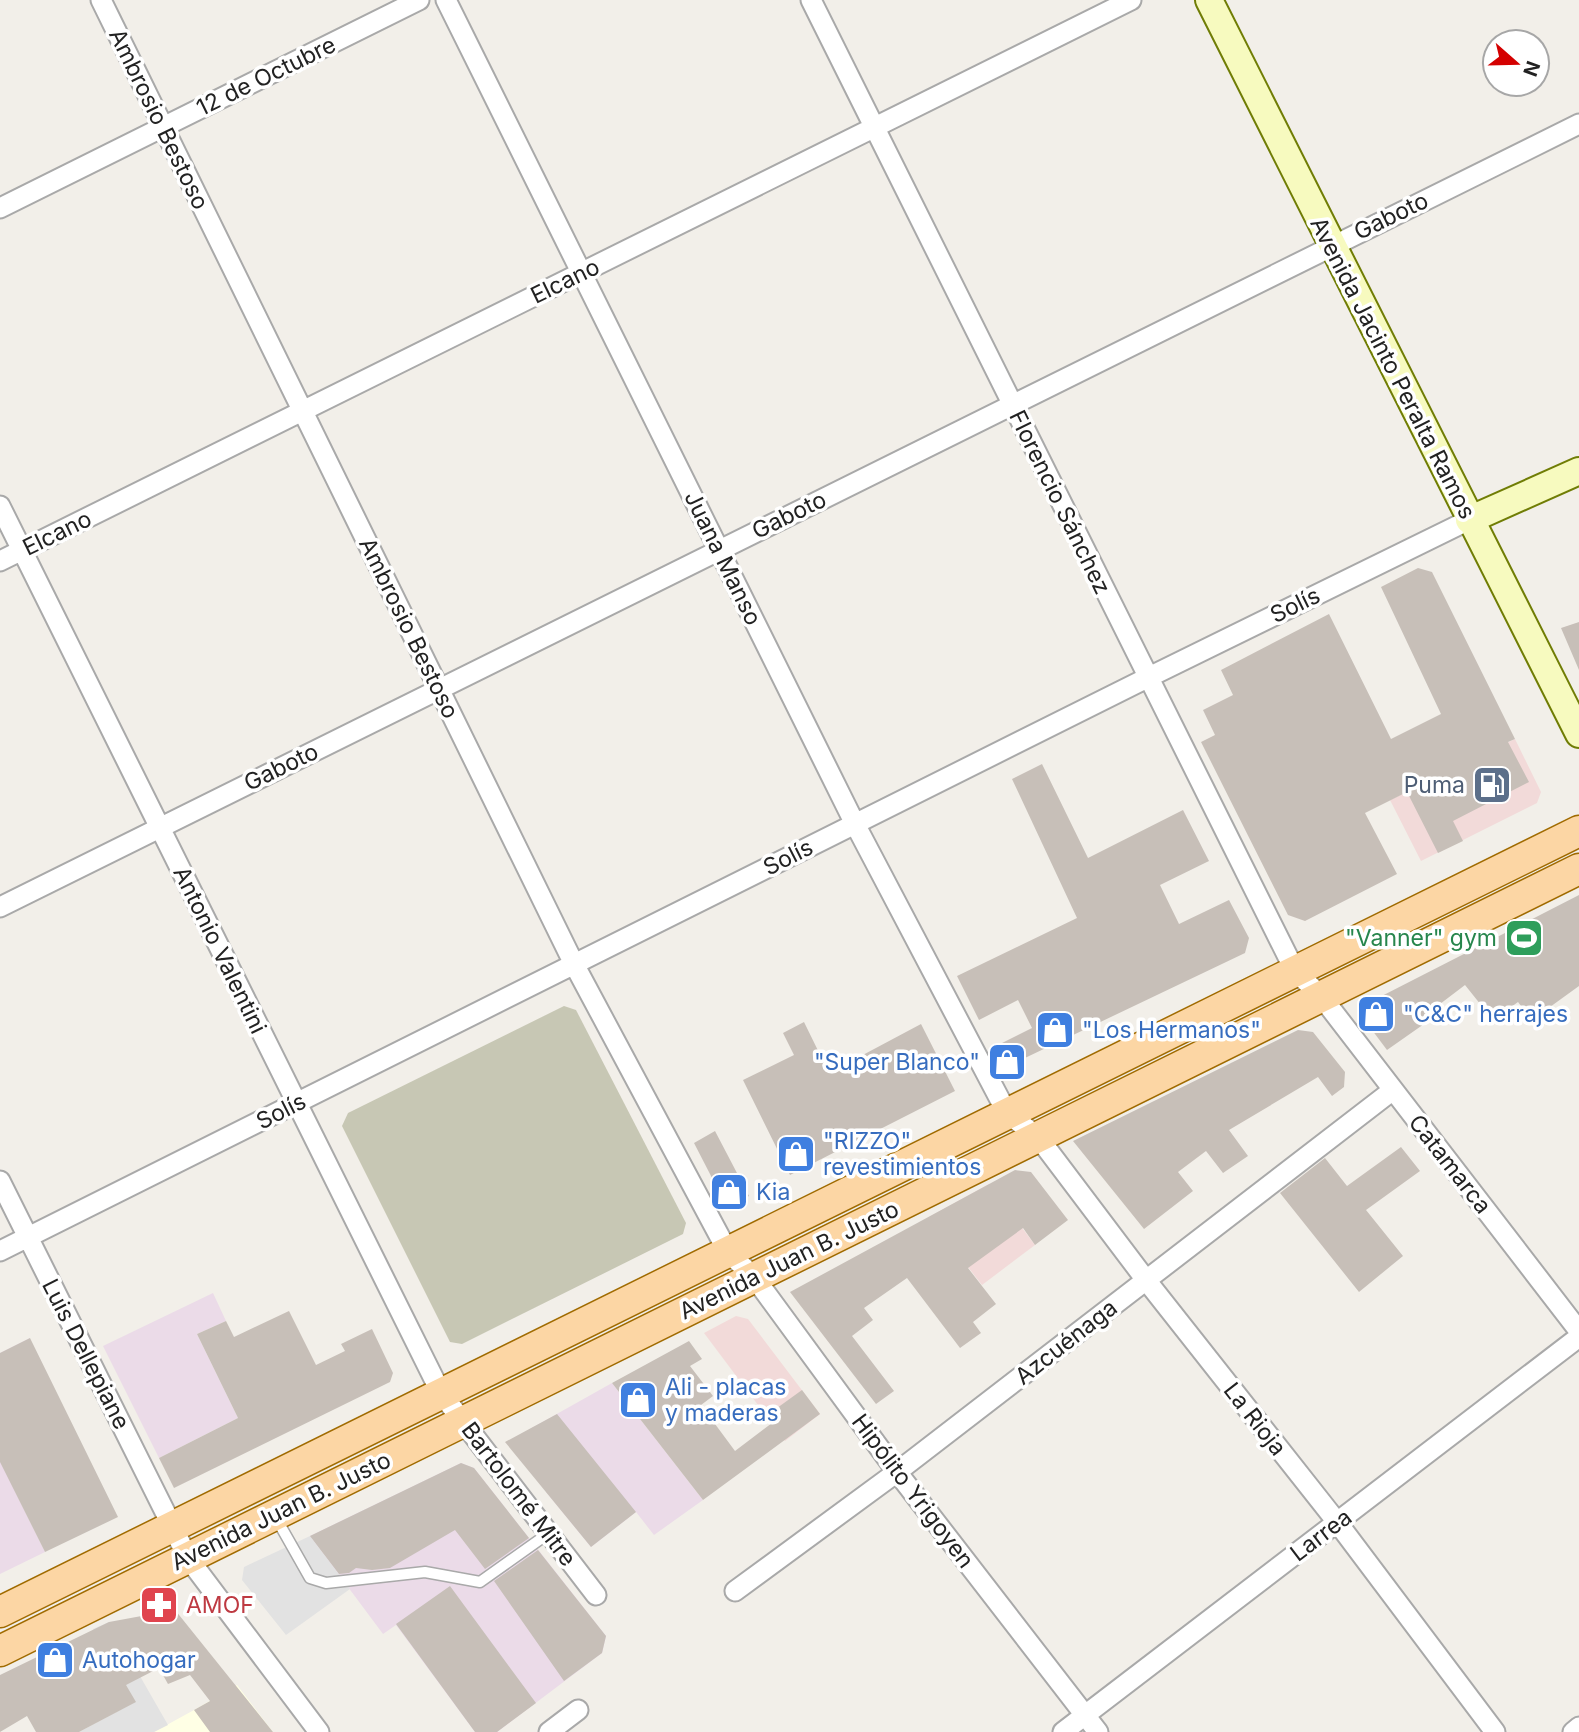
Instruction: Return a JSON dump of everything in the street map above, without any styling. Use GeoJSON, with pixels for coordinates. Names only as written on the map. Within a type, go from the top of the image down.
{"type":"FeatureCollection","features":[{"type":"Feature","properties":{"kind":"main road","name":"Avenida Jacinto Peralta Ramos"},"geometry":{"type":"LineString","coordinates":[[1209,0],[1579,734]]}},
{"type":"Feature","properties":{"kind":"main road","name":"Solís"},"geometry":{"type":"LineString","coordinates":[[1469,520],[1579,471]]}},
{"type":"Feature","properties":{"kind":"main road","name":"Avenida Juan B. Justo"},"geometry":{"type":"LineString","coordinates":[[0,1612],[1579,831]]}},
{"type":"Feature","properties":{"kind":"main road","name":"Avenida Juan B. Justo"},"geometry":{"type":"LineString","coordinates":[[0,1651],[1579,869]]}},
{"type":"Feature","properties":{"kind":"street","name":"Ambrosio Bestoso"},"geometry":{"type":"LineString","coordinates":[[101,0],[574,964],[728,1252]]}},
{"type":"Feature","properties":{"kind":"street","name":"12 de Octubre"},"geometry":{"type":"LineString","coordinates":[[0,208],[419,0]]}},
{"type":"Feature","properties":{"kind":"street","name":"Juana Manso"},"geometry":{"type":"LineString","coordinates":[[446,0],[855,824],[1007,1113]]}},
{"type":"Feature","properties":{"kind":"street","name":"Florencio Sánchez"},"geometry":{"type":"LineString","coordinates":[[811,0],[1295,971],[1321,996]]}},
{"type":"Feature","properties":{"kind":"street","name":"Elcano"},"geometry":{"type":"LineString","coordinates":[[0,561],[1131,0]]}},
{"type":"Feature","properties":{"kind":"street","name":"Gaboto"},"geometry":{"type":"LineString","coordinates":[[0,907],[1579,124]]}},
{"type":"Feature","properties":{"kind":"street","name":"Antonio Valentini"},"geometry":{"type":"LineString","coordinates":[[0,506],[441,1393]]}},
{"type":"Feature","properties":{"kind":"street","name":"Solís"},"geometry":{"type":"LineString","coordinates":[[0,1251],[1469,520]]}},
{"type":"Feature","properties":{"kind":"street","name":"Catamarca"},"geometry":{"type":"LineString","coordinates":[[1321,996],[1579,1331]]}},
{"type":"Feature","properties":{"kind":"street","name":"Azcuénaga"},"geometry":{"type":"LineString","coordinates":[[735,1591],[897,1472],[1393,1090]]}},
{"type":"Feature","properties":{"kind":"street","name":"La Rioja"},"geometry":{"type":"LineString","coordinates":[[1007,1113],[1038,1137],[1496,1732]]}},
{"type":"Feature","properties":{"kind":"street","name":"Luis Dellepiane"},"geometry":{"type":"LineString","coordinates":[[0,1181],[188,1558],[319,1732]]}},
{"type":"Feature","properties":{"kind":"street","name":"Hipólito Yrigoyen"},"geometry":{"type":"LineString","coordinates":[[728,1252],[754,1278],[897,1472],[1098,1732]]}},
{"type":"Feature","properties":{"kind":"street","name":"Larrea"},"geometry":{"type":"LineString","coordinates":[[1063,1732],[1579,1337]]}},
{"type":"Feature","properties":{"kind":"street","name":"Bartolomé Mitre"},"geometry":{"type":"LineString","coordinates":[[441,1393],[596,1595]]}},
{"type":"Feature","properties":{"kind":"street"},"geometry":{"type":"LineString","coordinates":[[549,1732],[578,1710]]}},
{"type":"Feature","properties":{"kind":"street"},"geometry":{"type":"LineString","coordinates":[[1573,1732],[1579,1727]]}},
{"type":"Feature","properties":{"kind":"lane"},"geometry":{"type":"LineString","coordinates":[[274,1515],[310,1578],[326,1583],[425,1572],[480,1582],[549,1533]]}},
{"type":"Feature","properties":{"kind":"shaded area"},"geometry":{"type":"Polygon","coordinates":[[[1515,739],[1541,792],[1537,803],[1421,861],[1390,800],[1515,739]]]}},
{"type":"Feature","properties":{"kind":"shaded area"},"geometry":{"type":"Polygon","coordinates":[[[564,1006],[576,1010],[686,1223],[683,1234],[462,1344],[450,1342],[342,1126],[348,1113],[564,1006]]]}},
{"type":"Feature","properties":{"kind":"shaded area"},"geometry":{"type":"Polygon","coordinates":[[[989,1184],[1035,1245],[982,1285],[929,1217],[989,1184]]]}},
{"type":"Feature","properties":{"kind":"shaded area"},"geometry":{"type":"Polygon","coordinates":[[[213,1293],[226,1321],[197,1334],[238,1418],[159,1458],[103,1346],[213,1293]]]}},
{"type":"Feature","properties":{"kind":"shaded area"},"geometry":{"type":"Polygon","coordinates":[[[736,1316],[748,1319],[820,1414],[785,1441],[704,1333],[736,1316]]]}},
{"type":"Feature","properties":{"kind":"shaded area"},"geometry":{"type":"Polygon","coordinates":[[[30,1338],[15,1491],[45,1552],[0,1574],[0,1353],[30,1338]]]}},
{"type":"Feature","properties":{"kind":"shaded area"},"geometry":{"type":"Polygon","coordinates":[[[612,1383],[703,1500],[654,1535],[636,1512],[591,1547],[546,1492],[568,1475],[530,1429],[612,1383]]]}},
{"type":"Feature","properties":{"kind":"shaded area"},"geometry":{"type":"Polygon","coordinates":[[[461,1463],[474,1468],[606,1636],[602,1653],[497,1732],[475,1732],[396,1625],[383,1634],[310,1536],[461,1463]]]}},
{"type":"Feature","properties":{"kind":"shaded area"},"geometry":{"type":"Polygon","coordinates":[[[310,1536],[350,1589],[286,1635],[242,1580],[244,1567],[310,1536]]]}},
{"type":"Feature","properties":{"kind":"shaded area"},"geometry":{"type":"Polygon","coordinates":[[[109,1622],[168,1725],[154,1732],[79,1732],[135,1702],[93,1629],[109,1622]]]}},
{"type":"Feature","properties":{"kind":"shaded area"},"geometry":{"type":"Polygon","coordinates":[[[237,1685],[273,1732],[154,1732],[194,1710],[237,1685]]]}},
{"type":"Feature","properties":{"kind":"building"},"geometry":{"type":"Polygon","coordinates":[[[1418,568],[1432,572],[1515,739],[1508,742],[1529,782],[1453,821],[1463,841],[1438,853],[1407,792],[1365,813],[1397,874],[1305,921],[1288,915],[1201,742],[1215,735],[1203,710],[1233,695],[1221,670],[1329,614],[1391,739],[1441,714],[1381,587],[1418,568]]]}},
{"type":"Feature","properties":{"kind":"building"},"geometry":{"type":"Polygon","coordinates":[[[1579,622],[1579,670],[1561,628],[1579,622]]]}},
{"type":"Feature","properties":{"kind":"building"},"geometry":{"type":"Polygon","coordinates":[[[1042,764],[1088,858],[1183,810],[1209,861],[1160,885],[1179,924],[1229,900],[1249,938],[1245,953],[1004,1068],[994,1047],[1032,1028],[1018,1000],[979,1020],[957,976],[1077,918],[1012,779],[1042,764]]]}},
{"type":"Feature","properties":{"kind":"building"},"geometry":{"type":"Polygon","coordinates":[[[1579,895],[1579,986],[1532,1020],[1518,1002],[1493,1020],[1465,985],[1440,1004],[1444,1010],[1387,1050],[1366,1022],[1370,1002],[1579,895]]]}},
{"type":"Feature","properties":{"kind":"building"},"geometry":{"type":"Polygon","coordinates":[[[804,1022],[829,1073],[921,1024],[955,1091],[790,1175],[743,1080],[794,1055],[783,1033],[804,1022]]]}},
{"type":"Feature","properties":{"kind":"building"},"geometry":{"type":"Polygon","coordinates":[[[1298,1030],[1313,1032],[1345,1072],[1344,1087],[1332,1096],[1318,1077],[1229,1130],[1248,1156],[1223,1173],[1206,1151],[1178,1172],[1193,1191],[1144,1229],[1073,1141],[1298,1030]]]}},
{"type":"Feature","properties":{"kind":"building"},"geometry":{"type":"Polygon","coordinates":[[[715,1131],[749,1196],[727,1207],[694,1143],[715,1131]]]}},
{"type":"Feature","properties":{"kind":"building"},"geometry":{"type":"Polygon","coordinates":[[[1401,1147],[1420,1171],[1366,1210],[1403,1256],[1359,1292],[1280,1193],[1325,1158],[1347,1186],[1401,1147]]]}},
{"type":"Feature","properties":{"kind":"building"},"geometry":{"type":"Polygon","coordinates":[[[1015,1170],[1031,1172],[1068,1220],[1035,1245],[1023,1228],[968,1268],[996,1304],[973,1322],[981,1333],[960,1348],[907,1278],[864,1308],[873,1320],[852,1336],[894,1391],[876,1404],[790,1292],[1015,1170]]]}},
{"type":"Feature","properties":{"kind":"building"},"geometry":{"type":"Polygon","coordinates":[[[289,1311],[316,1365],[345,1351],[341,1344],[372,1329],[393,1373],[390,1382],[174,1488],[159,1458],[238,1418],[197,1334],[226,1321],[234,1337],[289,1311]]]}},
{"type":"Feature","properties":{"kind":"building"},"geometry":{"type":"Polygon","coordinates":[[[30,1338],[118,1517],[45,1552],[0,1462],[0,1353],[30,1338]]]}},
{"type":"Feature","properties":{"kind":"building"},"geometry":{"type":"Polygon","coordinates":[[[689,1341],[702,1359],[690,1366],[713,1396],[701,1405],[735,1451],[772,1423],[766,1416],[802,1390],[820,1414],[703,1500],[612,1383],[689,1341]]]}},
{"type":"Feature","properties":{"kind":"building"},"geometry":{"type":"Polygon","coordinates":[[[557,1414],[636,1512],[591,1547],[505,1442],[557,1414]]]}},
{"type":"Feature","properties":{"kind":"building"},"geometry":{"type":"Polygon","coordinates":[[[461,1463],[474,1468],[529,1538],[485,1569],[455,1530],[390,1568],[356,1568],[349,1573],[339,1574],[310,1536],[461,1463]]]}},
{"type":"Feature","properties":{"kind":"building"},"geometry":{"type":"Polygon","coordinates":[[[538,1550],[606,1636],[602,1653],[564,1681],[494,1581],[538,1550]]]}},
{"type":"Feature","properties":{"kind":"building"},"geometry":{"type":"Polygon","coordinates":[[[450,1586],[536,1703],[497,1732],[475,1732],[396,1624],[450,1586]]]}},
{"type":"Feature","properties":{"kind":"building"},"geometry":{"type":"Polygon","coordinates":[[[163,1595],[273,1732],[210,1732],[194,1710],[210,1701],[190,1675],[168,1684],[159,1668],[126,1685],[136,1702],[79,1732],[36,1732],[27,1716],[0,1732],[0,1675],[109,1622],[147,1615],[140,1606],[163,1595]]]}},
{"type":"Feature","properties":{"kind":"place","name":"Puma"},"geometry":{"type":"Point","coordinates":[1492,785]}},
{"type":"Feature","properties":{"kind":"place","name":"\"Vanner\" gym"},"geometry":{"type":"Point","coordinates":[1524,938]}},
{"type":"Feature","properties":{"kind":"place","name":"\"C&C\" herrajes"},"geometry":{"type":"Point","coordinates":[1376,1014]}},
{"type":"Feature","properties":{"kind":"place","name":"\"Los Hermanos\""},"geometry":{"type":"Point","coordinates":[1055,1030]}},
{"type":"Feature","properties":{"kind":"place","name":"\"Super Blanco\""},"geometry":{"type":"Point","coordinates":[1007,1062]}},
{"type":"Feature","properties":{"kind":"place","name":"\"RIZZO\" revestimientos"},"geometry":{"type":"Point","coordinates":[796,1154]}},
{"type":"Feature","properties":{"kind":"place","name":"Kia"},"geometry":{"type":"Point","coordinates":[729,1192]}},
{"type":"Feature","properties":{"kind":"place","name":"Ali - placas y maderas"},"geometry":{"type":"Point","coordinates":[638,1400]}},
{"type":"Feature","properties":{"kind":"place","name":"AMOF"},"geometry":{"type":"Point","coordinates":[159,1605]}},
{"type":"Feature","properties":{"kind":"place","name":"Autohogar"},"geometry":{"type":"Point","coordinates":[55,1660]}}]}
